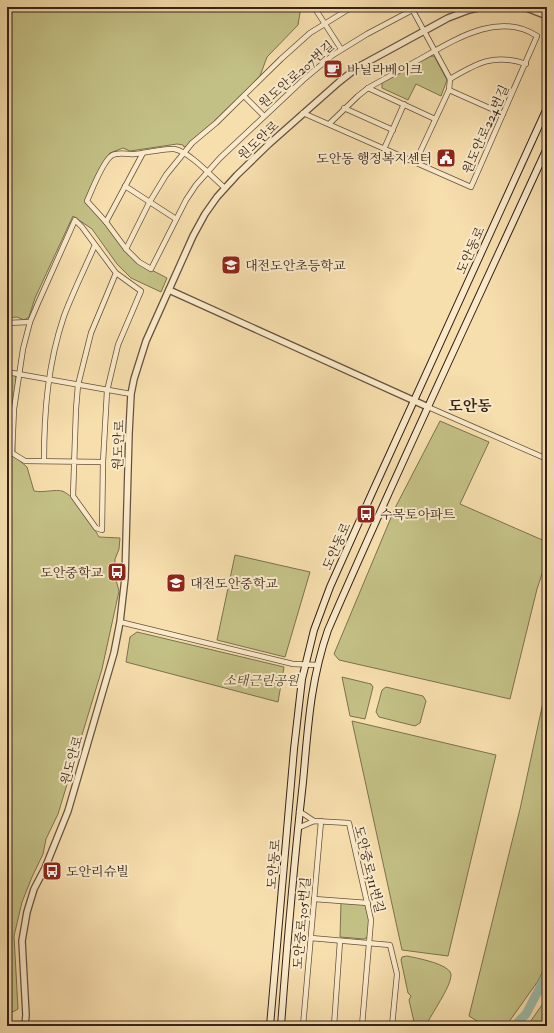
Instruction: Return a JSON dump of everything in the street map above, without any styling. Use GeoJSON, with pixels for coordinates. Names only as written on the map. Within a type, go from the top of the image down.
{"type":"FeatureCollection","features":[{"type":"Feature","properties":{"kind":"main road","name":"도안동로"},"geometry":{"type":"LineString","coordinates":[[270,1026],[294,750],[304,665],[314,630],[330,587],[547,108]]}},
{"type":"Feature","properties":{"kind":"main road","name":"도안동로"},"geometry":{"type":"LineString","coordinates":[[281,1026],[299,811],[311,697],[321,650],[328,630],[398,471],[547,148]]}},
{"type":"Feature","properties":{"kind":"street"},"geometry":{"type":"LineString","coordinates":[[314,7],[341,49]]}},
{"type":"Feature","properties":{"kind":"street","name":"원도안로207번길"},"geometry":{"type":"LineString","coordinates":[[126,249],[149,203],[166,175],[192,143],[244,96],[281,58],[310,33],[352,7]]}},
{"type":"Feature","properties":{"kind":"street","name":"원도안로207번길"},"geometry":{"type":"LineString","coordinates":[[184,152],[173,149],[129,155],[118,153],[112,155],[103,168],[87,201],[138,262],[151,269],[186,200],[206,172],[303,80],[341,49],[411,9],[418,7]]}},
{"type":"Feature","properties":{"kind":"street","name":"원도안로"},"geometry":{"type":"LineString","coordinates":[[24,1026],[26,1015],[22,941],[27,912],[34,889],[45,868],[68,811],[114,653],[120,622],[125,571],[131,394],[134,379],[142,350],[193,236],[202,219],[224,188],[269,144],[358,67],[448,18],[482,7]]}},
{"type":"Feature","properties":{"kind":"street"},"geometry":{"type":"LineString","coordinates":[[524,7],[533,8],[547,16]]}},
{"type":"Feature","properties":{"kind":"street"},"geometry":{"type":"LineString","coordinates":[[411,9],[450,79],[449,90],[416,163]]}},
{"type":"Feature","properties":{"kind":"street","name":"원도안로224번길"},"geometry":{"type":"LineString","coordinates":[[304,113],[471,187],[537,36],[531,32],[517,28],[486,28],[453,40],[434,52]]}},
{"type":"Feature","properties":{"kind":"street"},"geometry":{"type":"LineString","coordinates":[[329,124],[344,108],[368,88],[434,52]]}},
{"type":"Feature","properties":{"kind":"street"},"geometry":{"type":"LineString","coordinates":[[450,79],[477,64],[488,61],[507,60],[526,64]]}},
{"type":"Feature","properties":{"kind":"street"},"geometry":{"type":"LineString","coordinates":[[368,88],[435,119]]}},
{"type":"Feature","properties":{"kind":"street"},"geometry":{"type":"LineString","coordinates":[[449,90],[503,114]]}},
{"type":"Feature","properties":{"kind":"street"},"geometry":{"type":"LineString","coordinates":[[244,96],[264,116]]}},
{"type":"Feature","properties":{"kind":"street"},"geometry":{"type":"LineString","coordinates":[[384,149],[404,104]]}},
{"type":"Feature","properties":{"kind":"street"},"geometry":{"type":"LineString","coordinates":[[344,108],[393,130]]}},
{"type":"Feature","properties":{"kind":"street"},"geometry":{"type":"LineString","coordinates":[[184,152],[224,188]]}},
{"type":"Feature","properties":{"kind":"street"},"geometry":{"type":"LineString","coordinates":[[106,222],[143,153]]}},
{"type":"Feature","properties":{"kind":"street"},"geometry":{"type":"LineString","coordinates":[[125,186],[176,220]]}},
{"type":"Feature","properties":{"kind":"street"},"geometry":{"type":"LineString","coordinates":[[103,462],[74,461],[25,461],[12,453],[14,409],[18,374],[30,322],[75,220],[82,227],[116,273],[142,291],[118,346],[107,391],[103,462],[102,530],[96,528],[74,496],[74,461],[78,385],[91,333],[116,273]]}},
{"type":"Feature","properties":{"kind":"street"},"geometry":{"type":"LineString","coordinates":[[44,461],[48,379],[53,356],[64,316],[95,245]]}},
{"type":"Feature","properties":{"kind":"street"},"geometry":{"type":"LineString","coordinates":[[169,290],[547,459]]}},
{"type":"Feature","properties":{"kind":"street"},"geometry":{"type":"LineString","coordinates":[[7,323],[30,322]]}},
{"type":"Feature","properties":{"kind":"street"},"geometry":{"type":"LineString","coordinates":[[7,372],[107,391],[131,394]]}},
{"type":"Feature","properties":{"kind":"street"},"geometry":{"type":"LineString","coordinates":[[120,622],[293,664],[318,665]]}},
{"type":"Feature","properties":{"kind":"street"},"geometry":{"type":"LineString","coordinates":[[299,811],[314,821]]}},
{"type":"Feature","properties":{"kind":"street"},"geometry":{"type":"LineString","coordinates":[[298,828],[314,821]]}},
{"type":"Feature","properties":{"kind":"street","name":"도안중로311번길"},"geometry":{"type":"LineString","coordinates":[[314,821],[349,823],[372,920],[362,1026]]}},
{"type":"Feature","properties":{"kind":"street","name":"도안중로305번길"},"geometry":{"type":"LineString","coordinates":[[303,1026],[321,821]]}},
{"type":"Feature","properties":{"kind":"street"},"geometry":{"type":"LineString","coordinates":[[314,899],[368,903]]}},
{"type":"Feature","properties":{"kind":"street"},"geometry":{"type":"LineString","coordinates":[[311,938],[390,945],[397,974],[392,1026]]}},
{"type":"Feature","properties":{"kind":"street"},"geometry":{"type":"LineString","coordinates":[[334,1026],[340,941]]}},
{"type":"Feature","properties":{"kind":"green space"},"geometry":{"type":"Polygon","coordinates":[[[7,7],[301,7],[298,25],[267,57],[260,76],[218,120],[189,146],[184,147],[183,145],[177,144],[130,151],[123,148],[110,153],[86,202],[138,263],[167,278],[161,292],[131,278],[117,264],[92,229],[73,216],[35,298],[29,317],[24,320],[17,317],[7,318],[7,7]]]}},
{"type":"Feature","properties":{"kind":"green space"},"geometry":{"type":"Polygon","coordinates":[[[430,56],[434,56],[447,80],[441,96],[416,84],[408,100],[382,88],[382,83],[430,56]]]}},
{"type":"Feature","properties":{"kind":"green space"},"geometry":{"type":"Polygon","coordinates":[[[7,374],[15,375],[16,378],[14,415],[15,453],[12,454],[27,467],[34,491],[62,491],[78,504],[99,537],[120,538],[119,549],[115,559],[115,576],[119,591],[102,669],[58,814],[46,839],[43,854],[22,902],[14,936],[18,1009],[7,1015],[7,374]]]}},
{"type":"Feature","properties":{"kind":"green space"},"geometry":{"type":"Polygon","coordinates":[[[440,421],[489,442],[460,504],[547,542],[547,559],[537,589],[510,699],[339,660],[334,654],[395,508],[440,421]]]}},
{"type":"Feature","properties":{"kind":"green space"},"geometry":{"type":"Polygon","coordinates":[[[235,555],[310,572],[285,657],[217,640],[235,555]]]}},
{"type":"Feature","properties":{"kind":"green space","name":"소태근린공원"},"geometry":{"type":"Polygon","coordinates":[[[137,632],[284,667],[278,702],[126,662],[130,637],[137,632]]]}},
{"type":"Feature","properties":{"kind":"green space"},"geometry":{"type":"Polygon","coordinates":[[[342,677],[371,684],[373,687],[365,719],[350,716],[342,677]]]}},
{"type":"Feature","properties":{"kind":"green space"},"geometry":{"type":"Polygon","coordinates":[[[547,684],[547,963],[538,981],[506,1026],[485,1026],[469,1016],[520,809],[547,684]]]}},
{"type":"Feature","properties":{"kind":"green space"},"geometry":{"type":"Polygon","coordinates":[[[386,687],[423,696],[426,701],[420,723],[415,726],[379,717],[376,712],[382,690],[386,687]]]}},
{"type":"Feature","properties":{"kind":"green space"},"geometry":{"type":"Polygon","coordinates":[[[352,721],[496,755],[448,956],[402,950],[352,721]]]}},
{"type":"Feature","properties":{"kind":"green space"},"geometry":{"type":"Polygon","coordinates":[[[341,902],[364,904],[367,907],[369,915],[368,937],[364,939],[340,937],[341,902]]]}},
{"type":"Feature","properties":{"kind":"green space"},"geometry":{"type":"Polygon","coordinates":[[[407,956],[439,965],[449,971],[451,975],[448,986],[426,1026],[415,1026],[409,1000],[411,996],[408,993],[401,960],[402,957],[407,956]]]}},
{"type":"Feature","properties":{"kind":"green space"},"geometry":{"type":"Polygon","coordinates":[[[547,998],[547,1026],[524,1026],[530,1022],[547,998]]]}},
{"type":"Feature","properties":{"kind":"waterway"},"geometry":{"type":"LineString","coordinates":[[514,1026],[526,1014],[547,974]]}},
{"type":"Feature","properties":{"kind":"place","name":"바닐라베이크"},"geometry":{"type":"Point","coordinates":[333,69]}},
{"type":"Feature","properties":{"kind":"place","name":"도안동 행정복지센터"},"geometry":{"type":"Point","coordinates":[446,158]}},
{"type":"Feature","properties":{"kind":"place","name":"대전도안초등학교"},"geometry":{"type":"Point","coordinates":[231,265]}},
{"type":"Feature","properties":{"kind":"place","name":"수목토아파트"},"geometry":{"type":"Point","coordinates":[366,514]}},
{"type":"Feature","properties":{"kind":"place","name":"도안중학교"},"geometry":{"type":"Point","coordinates":[117,572]}},
{"type":"Feature","properties":{"kind":"place","name":"대전도안중학교"},"geometry":{"type":"Point","coordinates":[176,583]}},
{"type":"Feature","properties":{"kind":"place","name":"도안리슈빌"},"geometry":{"type":"Point","coordinates":[52,871]}},
{"type":"Feature","properties":{"kind":"district","name":"도안동"},"geometry":{"type":"Point","coordinates":[470,406]}}]}
